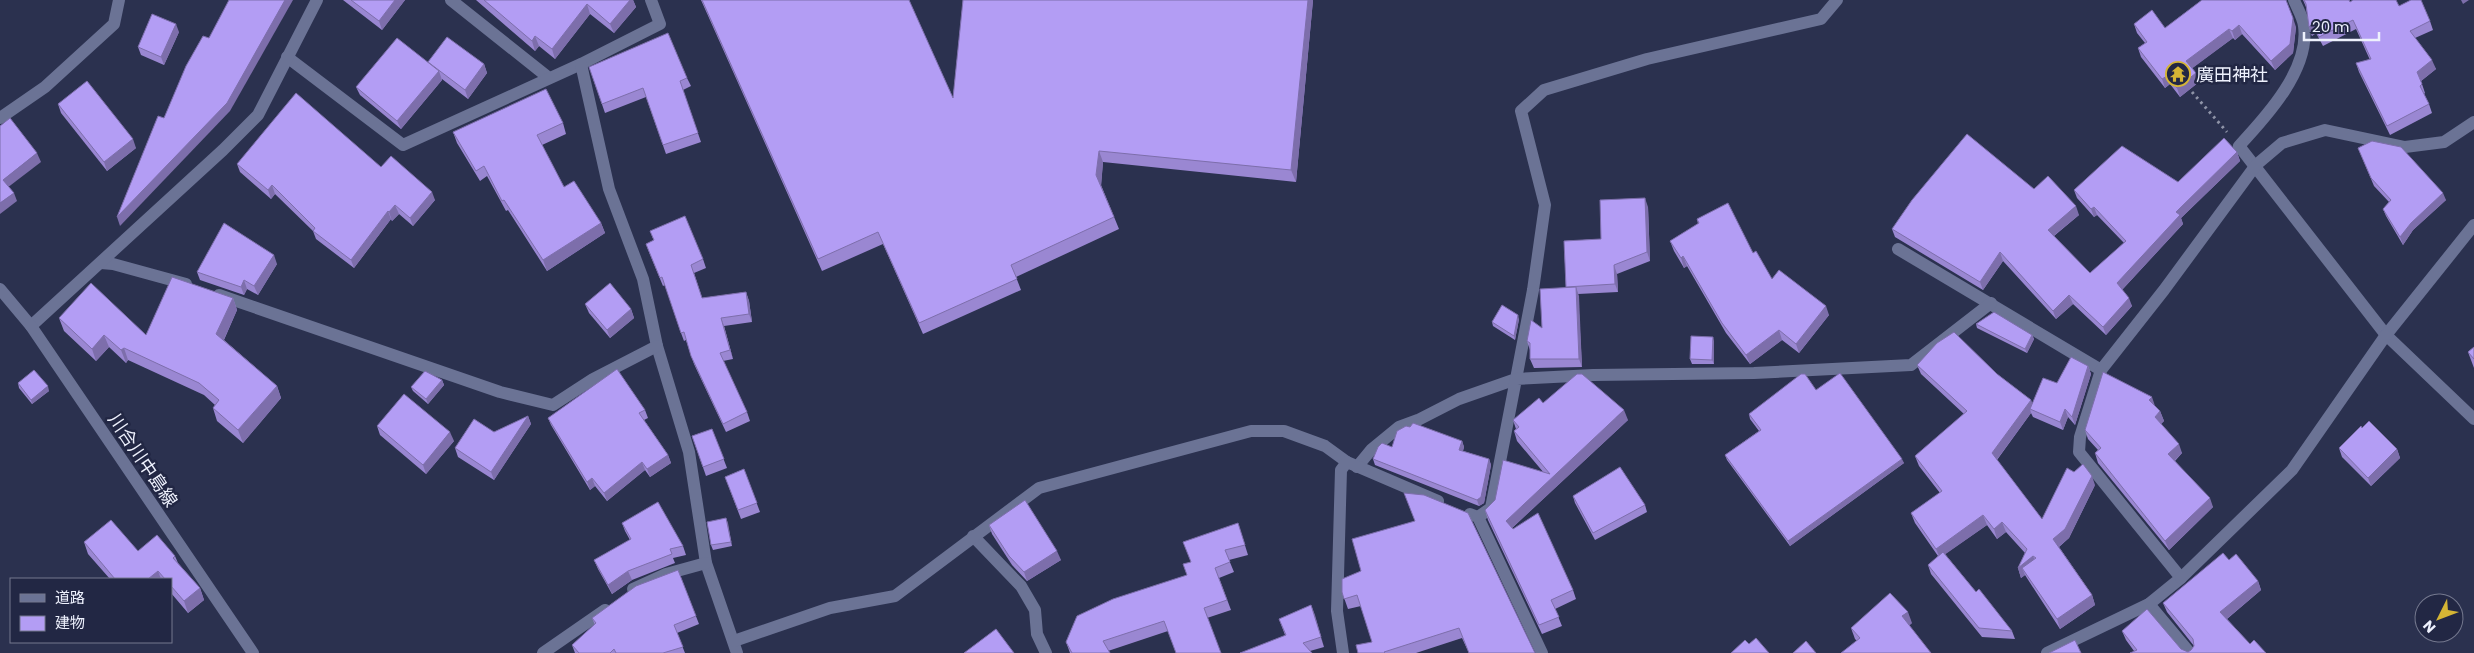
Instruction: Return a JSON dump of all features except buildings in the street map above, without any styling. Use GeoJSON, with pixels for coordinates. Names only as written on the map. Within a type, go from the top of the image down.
{"type":"FeatureCollection","features":[{"type":"Feature","properties":{"kind":"street"},"geometry":{"type":"LineString","coordinates":[[0,118],[45,87],[114,24],[119,0]]}},
{"type":"Feature","properties":{"kind":"street"},"geometry":{"type":"LineString","coordinates":[[31,326],[223,150],[258,114],[317,0]]}},
{"type":"Feature","properties":{"kind":"street"},"geometry":{"type":"LineString","coordinates":[[451,0],[550,78]]}},
{"type":"Feature","properties":{"kind":"street"},"geometry":{"type":"LineString","coordinates":[[287,57],[403,145],[581,64],[660,24],[651,0]]}},
{"type":"Feature","properties":{"kind":"street"},"geometry":{"type":"LineString","coordinates":[[1478,517],[1491,508],[1533,290],[1545,205],[1521,111],[1544,90],[1648,59],[1821,19],[1837,0]]}},
{"type":"Feature","properties":{"kind":"street"},"geometry":{"type":"LineString","coordinates":[[2294,0],[2304,25],[2302,55],[2270,112],[2239,146],[2256,165],[2386,335],[2474,419]]}},
{"type":"Feature","properties":{"kind":"street"},"geometry":{"type":"LineString","coordinates":[[581,64],[610,189],[643,278],[657,346],[689,452],[706,563],[736,647],[830,608],[895,596],[973,536],[1040,488],[1251,431],[1284,430],[1325,446],[1352,464],[1478,517],[1542,653]]}},
{"type":"Feature","properties":{"kind":"street"},"geometry":{"type":"LineString","coordinates":[[2182,578],[2079,452],[2080,437],[2101,370],[2164,290],[2256,165],[2282,143],[2325,130],[2405,147],[2444,142],[2474,122]]}},
{"type":"Feature","properties":{"kind":"street"},"geometry":{"type":"LineString","coordinates":[[2047,653],[2149,604],[2182,578],[2292,470],[2386,335],[2474,225]]}},
{"type":"Feature","properties":{"kind":"street"},"geometry":{"type":"LineString","coordinates":[[1898,249],[2101,370]]}},
{"type":"Feature","properties":{"kind":"street"},"geometry":{"type":"LineString","coordinates":[[101,263],[113,264],[203,290],[500,392],[553,405],[593,379],[657,346]]}},
{"type":"Feature","properties":{"kind":"street","name":"川合川中島線"},"geometry":{"type":"LineString","coordinates":[[0,289],[31,326],[253,653]]}},
{"type":"Feature","properties":{"kind":"street"},"geometry":{"type":"LineString","coordinates":[[1343,653],[1337,611],[1341,470],[1371,450],[1399,427],[1418,420],[1459,399],[1516,379],[1593,375],[1754,373],[1911,365],[1991,303]]}},
{"type":"Feature","properties":{"kind":"street"},"geometry":{"type":"LineString","coordinates":[[973,536],[1021,586],[1035,610],[1037,634],[1046,653]]}},
{"type":"Feature","properties":{"kind":"street"},"geometry":{"type":"LineString","coordinates":[[543,653],[635,588],[666,574],[706,563]]}},
{"type":"Feature","properties":{"kind":"street"},"geometry":{"type":"LineString","coordinates":[[2149,604],[2190,653]]}},
{"type":"Feature","properties":{"kind":"path"},"geometry":{"type":"LineString","coordinates":[[2192,92],[2239,146]]}},
{"type":"Feature","properties":{"kind":"place","name":"廣田神社"},"geometry":{"type":"Point","coordinates":[2178,74]}}]}
